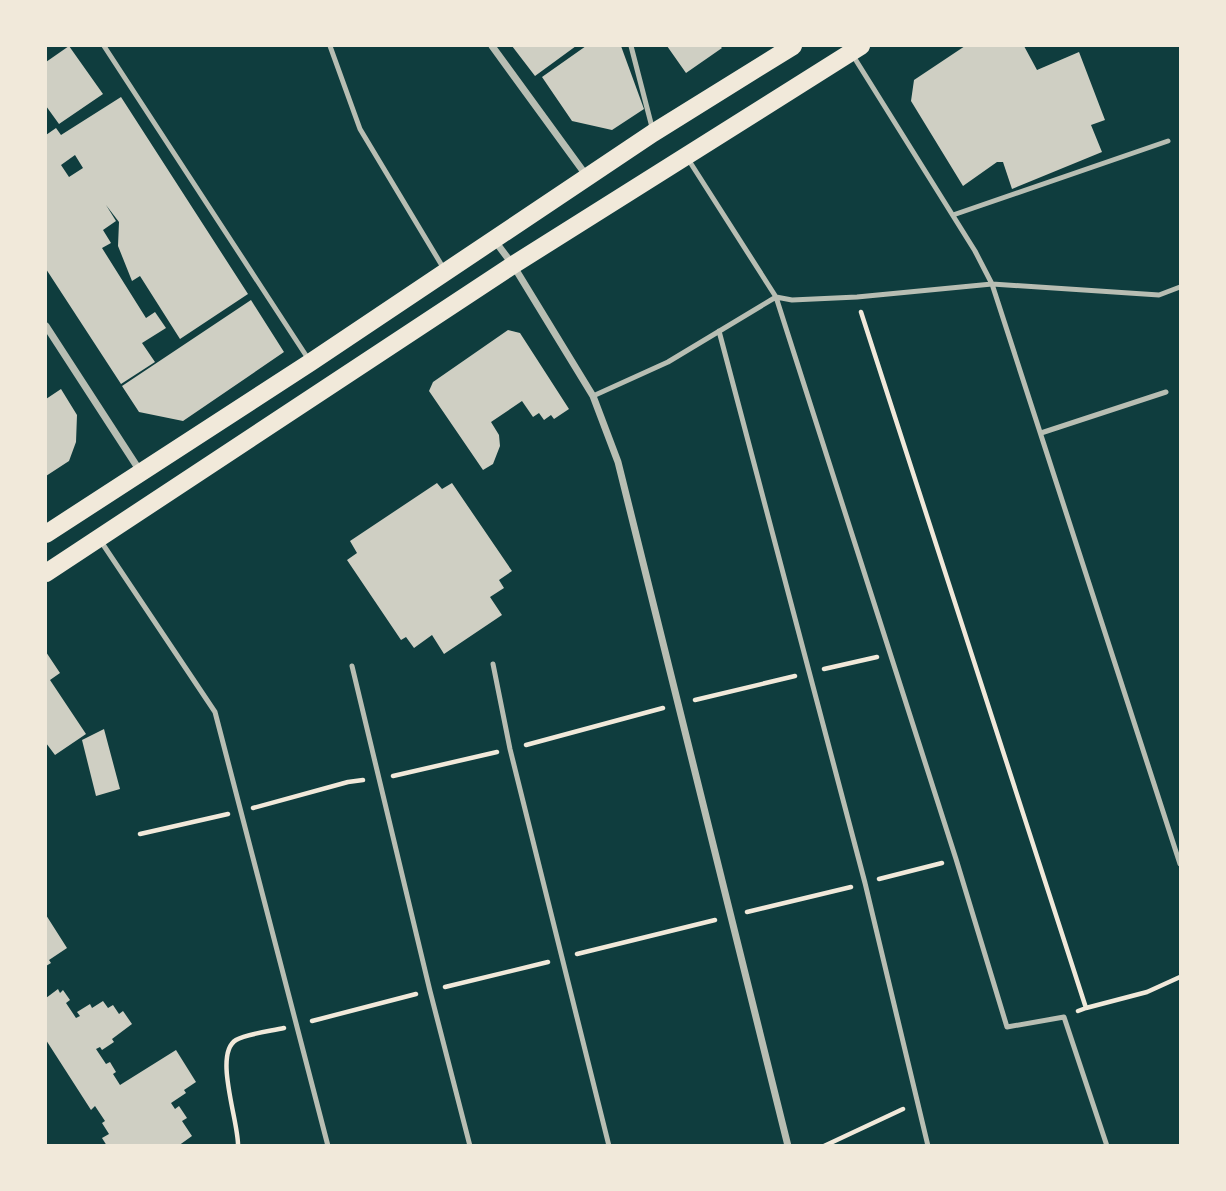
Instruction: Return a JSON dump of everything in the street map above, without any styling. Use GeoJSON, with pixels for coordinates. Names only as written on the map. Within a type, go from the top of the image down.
{"type":"FeatureCollection","features":[{"type":"Feature","properties":{"kind":"main road"},"geometry":{"type":"LineString","coordinates":[[46,534],[311,362],[653,133],[793,46]]}},
{"type":"Feature","properties":{"kind":"main road"},"geometry":{"type":"LineString","coordinates":[[46,573],[513,265],[856,49]]}},
{"type":"Feature","properties":{"kind":"street"},"geometry":{"type":"LineString","coordinates":[[492,46],[588,177]]}},
{"type":"Feature","properties":{"kind":"street"},"geometry":{"type":"LineString","coordinates":[[495,240],[593,396],[618,462],[788,1146]]}},
{"type":"Feature","properties":{"kind":"street"},"geometry":{"type":"LineString","coordinates":[[46,326],[140,471]]}},
{"type":"Feature","properties":{"kind":"lane"},"geometry":{"type":"LineString","coordinates":[[104,46],[311,362]]}},
{"type":"Feature","properties":{"kind":"lane"},"geometry":{"type":"LineString","coordinates":[[330,46],[360,130],[446,272]]}},
{"type":"Feature","properties":{"kind":"lane"},"geometry":{"type":"LineString","coordinates":[[631,46],[653,133]]}},
{"type":"Feature","properties":{"kind":"lane"},"geometry":{"type":"LineString","coordinates":[[856,49],[992,284],[1181,864]]}},
{"type":"Feature","properties":{"kind":"lane"},"geometry":{"type":"LineString","coordinates":[[953,215],[1168,141]]}},
{"type":"Feature","properties":{"kind":"lane"},"geometry":{"type":"LineString","coordinates":[[687,157],[776,297],[1007,1027],[1064,1017],[1107,1146]]}},
{"type":"Feature","properties":{"kind":"lane"},"geometry":{"type":"LineString","coordinates":[[593,396],[668,362],[776,297],[792,300],[857,297],[992,284],[1159,295],[1181,287]]}},
{"type":"Feature","properties":{"kind":"lane"},"geometry":{"type":"LineString","coordinates":[[719,331],[865,883],[928,1146]]}},
{"type":"Feature","properties":{"kind":"lane"},"geometry":{"type":"LineString","coordinates":[[1041,433],[1166,392]]}},
{"type":"Feature","properties":{"kind":"lane"},"geometry":{"type":"LineString","coordinates":[[99,538],[215,712],[328,1146]]}},
{"type":"Feature","properties":{"kind":"lane"},"geometry":{"type":"LineString","coordinates":[[493,664],[510,749],[609,1146]]}},
{"type":"Feature","properties":{"kind":"lane"},"geometry":{"type":"LineString","coordinates":[[352,666],[470,1146]]}},
{"type":"Feature","properties":{"kind":"path"},"geometry":{"type":"LineString","coordinates":[[857,297],[1086,1008]]}},
{"type":"Feature","properties":{"kind":"path"},"geometry":{"type":"LineString","coordinates":[[238,1146],[236,1119],[226,1074],[228,1050],[235,1040],[956,859]]}},
{"type":"Feature","properties":{"kind":"path"},"geometry":{"type":"LineString","coordinates":[[1064,1017],[1086,1008],[1147,992],[1181,977]]}},
{"type":"Feature","properties":{"kind":"path"},"geometry":{"type":"LineString","coordinates":[[824,1146],[916,1102]]}},
{"type":"Feature","properties":{"kind":"building"},"geometry":{"type":"Polygon","coordinates":[[[69,46],[103,94],[59,124],[46,106],[46,62],[69,46]]]}},
{"type":"Feature","properties":{"kind":"building"},"geometry":{"type":"Polygon","coordinates":[[[512,46],[576,46],[535,76],[512,46]]]}},
{"type":"Feature","properties":{"kind":"building"},"geometry":{"type":"Polygon","coordinates":[[[586,46],[621,46],[644,109],[612,130],[572,121],[542,77],[586,46]]]}},
{"type":"Feature","properties":{"kind":"building"},"geometry":{"type":"Polygon","coordinates":[[[667,46],[720,46],[722,48],[686,73],[667,46]]]}},
{"type":"Feature","properties":{"kind":"building"},"geometry":{"type":"Polygon","coordinates":[[[965,46],[1024,46],[1037,70],[1079,52],[1105,120],[1091,125],[1102,152],[1012,189],[1003,162],[997,162],[963,186],[911,101],[914,80],[965,46]]]}},
{"type":"Feature","properties":{"kind":"building"},"geometry":{"type":"Polygon","coordinates":[[[121,97],[248,294],[180,339],[140,276],[132,281],[118,246],[119,222],[106,205],[116,221],[103,230],[111,243],[102,248],[146,318],[155,312],[166,328],[142,343],[155,362],[121,384],[46,269],[46,135],[56,128],[61,135],[121,97]],[[75,155],[61,165],[69,177],[83,168],[75,155]]]}},
{"type":"Feature","properties":{"kind":"building"},"geometry":{"type":"Polygon","coordinates":[[[251,300],[284,352],[183,421],[139,412],[122,386],[251,300]]]}},
{"type":"Feature","properties":{"kind":"building"},"geometry":{"type":"Polygon","coordinates":[[[508,330],[520,333],[569,409],[554,419],[551,415],[544,420],[539,413],[533,417],[522,401],[491,422],[499,435],[500,446],[493,464],[483,470],[429,391],[433,382],[508,330]]]}},
{"type":"Feature","properties":{"kind":"building"},"geometry":{"type":"Polygon","coordinates":[[[61,389],[77,415],[76,442],[69,461],[46,476],[46,399],[61,389]]]}},
{"type":"Feature","properties":{"kind":"building"},"geometry":{"type":"Polygon","coordinates":[[[437,483],[442,489],[452,483],[512,571],[499,580],[504,588],[490,597],[502,615],[444,654],[432,635],[414,648],[406,637],[401,640],[347,560],[357,553],[350,541],[437,483]]]}},
{"type":"Feature","properties":{"kind":"building"},"geometry":{"type":"Polygon","coordinates":[[[46,652],[60,673],[50,680],[86,734],[55,755],[46,743],[46,652]]]}},
{"type":"Feature","properties":{"kind":"building"},"geometry":{"type":"Polygon","coordinates":[[[104,729],[120,789],[96,796],[82,740],[104,729]]]}},
{"type":"Feature","properties":{"kind":"building"},"geometry":{"type":"Polygon","coordinates":[[[46,915],[67,948],[49,960],[51,963],[46,966],[46,915]]]}},
{"type":"Feature","properties":{"kind":"building"},"geometry":{"type":"Polygon","coordinates":[[[58,989],[60,993],[63,990],[70,1000],[66,1003],[76,1018],[80,1016],[77,1012],[90,1004],[92,1008],[103,1001],[108,1008],[113,1005],[119,1014],[123,1011],[132,1024],[112,1039],[114,1042],[102,1050],[100,1047],[96,1049],[106,1064],[110,1062],[120,1085],[176,1050],[196,1082],[171,1103],[175,1109],[179,1106],[187,1118],[182,1121],[192,1136],[178,1146],[107,1146],[102,1138],[109,1134],[102,1123],[105,1121],[95,1106],[91,1110],[46,1040],[46,998],[58,989]]]}}]}
